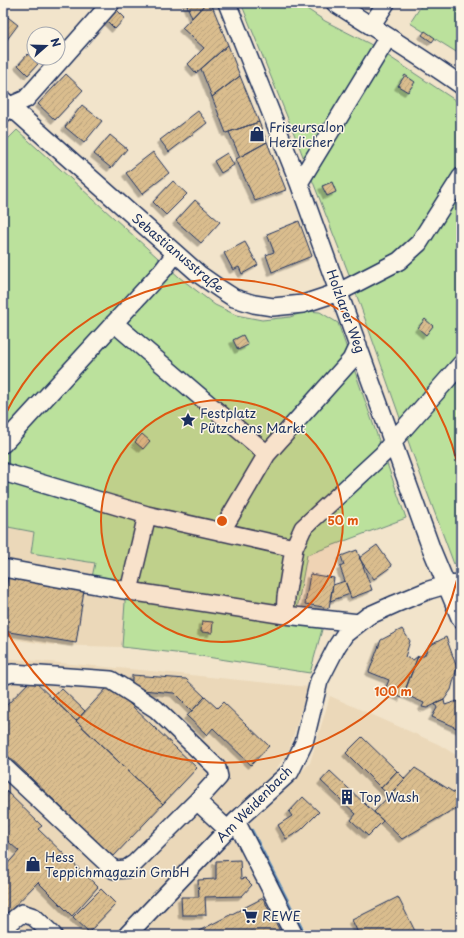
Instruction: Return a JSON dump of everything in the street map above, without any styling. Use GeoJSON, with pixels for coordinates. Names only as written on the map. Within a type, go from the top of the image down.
{"type":"FeatureCollection","features":[{"type":"Feature","properties":{"kind":"street"},"geometry":{"type":"LineString","coordinates":[[5,106],[26,99],[111,3]]}},
{"type":"Feature","properties":{"kind":"street","name":"Holzlarer Weg"},"geometry":{"type":"LineString","coordinates":[[227,3],[299,183],[432,548],[454,585],[461,620]]}},
{"type":"Feature","properties":{"kind":"street"},"geometry":{"type":"LineString","coordinates":[[335,3],[461,85]]}},
{"type":"Feature","properties":{"kind":"street"},"geometry":{"type":"LineString","coordinates":[[371,26],[386,3]]}},
{"type":"Feature","properties":{"kind":"street"},"geometry":{"type":"LineString","coordinates":[[299,183],[388,37]]}},
{"type":"Feature","properties":{"kind":"street","name":"Sebastianusstraße"},"geometry":{"type":"LineString","coordinates":[[5,106],[200,275],[234,298],[254,304],[273,307],[303,304],[339,292],[399,261],[419,243],[461,177]]}},
{"type":"Feature","properties":{"kind":"street"},"geometry":{"type":"LineString","coordinates":[[3,444],[163,270],[175,254]]}},
{"type":"Feature","properties":{"kind":"street"},"geometry":{"type":"LineString","coordinates":[[114,323],[267,454]]}},
{"type":"Feature","properties":{"kind":"street"},"geometry":{"type":"LineString","coordinates":[[221,532],[267,454],[351,360],[358,345]]}},
{"type":"Feature","properties":{"kind":"street"},"geometry":{"type":"LineString","coordinates":[[285,615],[286,597],[294,548],[303,528],[384,454],[461,364]]}},
{"type":"Feature","properties":{"kind":"street"},"geometry":{"type":"LineString","coordinates":[[3,472],[147,515],[294,548]]}},
{"type":"Feature","properties":{"kind":"street"},"geometry":{"type":"LineString","coordinates":[[129,591],[147,515]]}},
{"type":"Feature","properties":{"kind":"street"},"geometry":{"type":"LineString","coordinates":[[3,568],[129,591],[285,615],[359,623]]}},
{"type":"Feature","properties":{"kind":"street","name":"Am Weidenbach"},"geometry":{"type":"LineString","coordinates":[[127,935],[232,826],[290,772],[304,743],[319,681],[337,646],[346,634],[368,616],[395,604],[454,585]]}},
{"type":"Feature","properties":{"kind":"street"},"geometry":{"type":"LineString","coordinates":[[3,676],[12,672],[111,680],[156,708],[217,768],[219,777],[198,801],[135,863],[126,869],[114,870],[3,766]]}},
{"type":"Feature","properties":{"kind":"street"},"geometry":{"type":"LineString","coordinates":[[198,801],[232,826],[294,935]]}},
{"type":"Feature","properties":{"kind":"street"},"geometry":{"type":"LineString","coordinates":[[3,928],[22,913],[34,916],[53,935]]}},
{"type":"Feature","properties":{"kind":"shaded area"},"geometry":{"type":"Polygon","coordinates":[[[3,526],[34,532],[31,553],[95,563],[126,587],[122,647],[51,645],[3,638],[3,526]]]}},
{"type":"Feature","properties":{"kind":"shaded area"},"geometry":{"type":"Polygon","coordinates":[[[3,658],[308,687],[289,750],[273,774],[112,935],[3,935],[3,658]]]}},
{"type":"Feature","properties":{"kind":"shaded area"},"geometry":{"type":"Polygon","coordinates":[[[330,696],[438,744],[461,758],[461,935],[137,935],[310,763],[330,696]]]}},
{"type":"Feature","properties":{"kind":"green space"},"geometry":{"type":"Polygon","coordinates":[[[241,3],[298,3],[325,21],[370,44],[461,104],[461,558],[454,564],[412,452],[352,282],[241,3]]]}},
{"type":"Feature","properties":{"kind":"green space"},"geometry":{"type":"Polygon","coordinates":[[[423,3],[454,3],[461,7],[461,55],[410,23],[423,3]]]}},
{"type":"Feature","properties":{"kind":"green space","name":"Festplatz Pützchens Markt"},"geometry":{"type":"Polygon","coordinates":[[[17,130],[179,277],[215,305],[236,315],[262,320],[290,317],[307,311],[320,312],[338,323],[406,518],[307,555],[297,609],[326,615],[310,673],[194,655],[122,647],[126,587],[91,582],[95,563],[31,553],[34,532],[3,526],[3,144],[17,130]]]}},
{"type":"Feature","properties":{"kind":"building"},"geometry":{"type":"Polygon","coordinates":[[[186,3],[206,3],[192,18],[186,3]]]}},
{"type":"Feature","properties":{"kind":"building"},"geometry":{"type":"Polygon","coordinates":[[[206,3],[211,3],[228,45],[196,73],[188,64],[204,48],[182,28],[206,3]]]}},
{"type":"Feature","properties":{"kind":"building"},"geometry":{"type":"Polygon","coordinates":[[[117,10],[125,18],[115,29],[107,21],[117,10]]]}},
{"type":"Feature","properties":{"kind":"building"},"geometry":{"type":"Polygon","coordinates":[[[4,14],[18,25],[3,45],[3,15],[4,14]]]}},
{"type":"Feature","properties":{"kind":"building"},"geometry":{"type":"Polygon","coordinates":[[[425,31],[435,38],[432,42],[422,35],[425,31]]]}},
{"type":"Feature","properties":{"kind":"building"},"geometry":{"type":"Polygon","coordinates":[[[228,45],[240,76],[212,97],[201,69],[228,45]]]}},
{"type":"Feature","properties":{"kind":"building"},"geometry":{"type":"Polygon","coordinates":[[[26,56],[26,66],[36,66],[28,75],[18,65],[26,56]]]}},
{"type":"Feature","properties":{"kind":"building"},"geometry":{"type":"Polygon","coordinates":[[[66,74],[83,90],[55,120],[38,104],[66,74]]]}},
{"type":"Feature","properties":{"kind":"building"},"geometry":{"type":"Polygon","coordinates":[[[405,75],[415,82],[408,92],[398,86],[405,75]]]}},
{"type":"Feature","properties":{"kind":"building"},"geometry":{"type":"Polygon","coordinates":[[[240,76],[259,122],[226,133],[212,97],[240,76]]]}},
{"type":"Feature","properties":{"kind":"building"},"geometry":{"type":"Polygon","coordinates":[[[82,105],[102,121],[84,143],[65,127],[82,105]]]}},
{"type":"Feature","properties":{"kind":"building"},"geometry":{"type":"Polygon","coordinates":[[[198,111],[207,123],[169,152],[160,140],[198,111]]]}},
{"type":"Feature","properties":{"kind":"building"},"geometry":{"type":"Polygon","coordinates":[[[259,122],[267,142],[240,157],[229,132],[259,122]]]}},
{"type":"Feature","properties":{"kind":"building"},"geometry":{"type":"Polygon","coordinates":[[[110,135],[127,149],[111,168],[94,154],[110,135]]]}},
{"type":"Feature","properties":{"kind":"building"},"geometry":{"type":"Polygon","coordinates":[[[267,142],[286,190],[255,201],[236,159],[267,142]]]}},
{"type":"Feature","properties":{"kind":"building"},"geometry":{"type":"Polygon","coordinates":[[[153,152],[169,173],[142,194],[126,173],[153,152]]]}},
{"type":"Feature","properties":{"kind":"building"},"geometry":{"type":"Polygon","coordinates":[[[227,153],[234,165],[221,173],[214,161],[227,153]]]}},
{"type":"Feature","properties":{"kind":"building"},"geometry":{"type":"Polygon","coordinates":[[[173,181],[187,194],[166,215],[153,202],[173,181]]]}},
{"type":"Feature","properties":{"kind":"building"},"geometry":{"type":"Polygon","coordinates":[[[332,182],[336,192],[327,196],[322,186],[332,182]]]}},
{"type":"Feature","properties":{"kind":"building"},"geometry":{"type":"Polygon","coordinates":[[[195,200],[220,222],[201,243],[176,221],[195,200]]]}},
{"type":"Feature","properties":{"kind":"building"},"geometry":{"type":"Polygon","coordinates":[[[299,221],[312,256],[272,272],[266,255],[274,252],[267,234],[299,221]]]}},
{"type":"Feature","properties":{"kind":"building"},"geometry":{"type":"Polygon","coordinates":[[[245,242],[258,265],[242,274],[239,267],[233,270],[224,253],[245,242]]]}},
{"type":"Feature","properties":{"kind":"building"},"geometry":{"type":"Polygon","coordinates":[[[425,319],[433,326],[426,335],[418,328],[425,319]]]}},
{"type":"Feature","properties":{"kind":"building"},"geometry":{"type":"Polygon","coordinates":[[[243,335],[248,345],[238,350],[233,340],[243,335]]]}},
{"type":"Feature","properties":{"kind":"building"},"geometry":{"type":"Polygon","coordinates":[[[142,434],[150,441],[143,449],[135,442],[142,434]]]}},
{"type":"Feature","properties":{"kind":"building"},"geometry":{"type":"Polygon","coordinates":[[[377,545],[392,566],[374,579],[359,558],[377,545]]]}},
{"type":"Feature","properties":{"kind":"building"},"geometry":{"type":"Polygon","coordinates":[[[357,550],[372,590],[351,598],[340,567],[344,565],[341,556],[357,550]]]}},
{"type":"Feature","properties":{"kind":"building"},"geometry":{"type":"Polygon","coordinates":[[[310,574],[334,578],[329,608],[305,604],[310,574]]]}},
{"type":"Feature","properties":{"kind":"building"},"geometry":{"type":"Polygon","coordinates":[[[8,577],[84,590],[76,643],[3,631],[3,607],[8,577]]]}},
{"type":"Feature","properties":{"kind":"building"},"geometry":{"type":"Polygon","coordinates":[[[345,581],[350,594],[330,601],[333,585],[345,581]]]}},
{"type":"Feature","properties":{"kind":"building"},"geometry":{"type":"Polygon","coordinates":[[[202,621],[213,622],[212,633],[201,632],[202,621]]]}},
{"type":"Feature","properties":{"kind":"building"},"geometry":{"type":"Polygon","coordinates":[[[402,629],[410,641],[405,657],[413,660],[418,656],[402,698],[385,690],[389,680],[369,672],[381,640],[402,629]]]}},
{"type":"Feature","properties":{"kind":"building"},"geometry":{"type":"Polygon","coordinates":[[[446,637],[457,668],[451,690],[444,700],[427,708],[422,707],[424,703],[404,694],[418,656],[424,656],[429,646],[446,637]]]}},
{"type":"Feature","properties":{"kind":"building"},"geometry":{"type":"Polygon","coordinates":[[[132,675],[186,679],[205,697],[192,711],[174,693],[132,689],[132,675]]]}},
{"type":"Feature","properties":{"kind":"building"},"geometry":{"type":"Polygon","coordinates":[[[32,679],[163,804],[113,857],[3,751],[3,709],[32,679]]]}},
{"type":"Feature","properties":{"kind":"building"},"geometry":{"type":"Polygon","coordinates":[[[110,685],[197,768],[163,804],[76,721],[110,685]]]}},
{"type":"Feature","properties":{"kind":"building"},"geometry":{"type":"Polygon","coordinates":[[[61,688],[85,711],[76,721],[52,698],[61,688]]]}},
{"type":"Feature","properties":{"kind":"building"},"geometry":{"type":"Polygon","coordinates":[[[205,697],[217,708],[223,702],[269,746],[251,765],[213,728],[207,735],[187,716],[205,697]]]}},
{"type":"Feature","properties":{"kind":"building"},"geometry":{"type":"Polygon","coordinates":[[[444,700],[445,705],[457,701],[461,709],[461,730],[432,717],[437,708],[435,704],[444,700]]]}},
{"type":"Feature","properties":{"kind":"building"},"geometry":{"type":"Polygon","coordinates":[[[362,737],[397,771],[381,788],[346,753],[362,737]]]}},
{"type":"Feature","properties":{"kind":"building"},"geometry":{"type":"Polygon","coordinates":[[[415,768],[461,797],[461,805],[402,839],[374,812],[415,768]]]}},
{"type":"Feature","properties":{"kind":"building","name":"Top Wash"},"geometry":{"type":"Polygon","coordinates":[[[330,771],[383,821],[368,836],[351,820],[356,814],[321,781],[330,771]]]}},
{"type":"Feature","properties":{"kind":"building"},"geometry":{"type":"Polygon","coordinates":[[[397,771],[405,779],[389,795],[381,788],[397,771]]]}},
{"type":"Feature","properties":{"kind":"building"},"geometry":{"type":"Polygon","coordinates":[[[3,788],[42,826],[38,829],[98,887],[72,916],[38,882],[3,918],[3,869],[19,851],[3,837],[3,788]]]}},
{"type":"Feature","properties":{"kind":"building"},"geometry":{"type":"Polygon","coordinates":[[[303,797],[319,812],[301,830],[286,839],[278,825],[292,816],[289,812],[303,797]]]}},
{"type":"Feature","properties":{"kind":"building"},"geometry":{"type":"Polygon","coordinates":[[[240,860],[241,879],[245,878],[252,885],[242,896],[205,897],[206,915],[182,915],[181,897],[199,897],[198,880],[216,879],[216,861],[240,860]]]}},
{"type":"Feature","properties":{"kind":"building"},"geometry":{"type":"Polygon","coordinates":[[[101,889],[116,904],[89,932],[73,917],[101,889]]]}},
{"type":"Feature","properties":{"kind":"building"},"geometry":{"type":"Polygon","coordinates":[[[398,897],[417,935],[359,935],[352,920],[398,897]]]}},
{"type":"Feature","properties":{"kind":"building","name":"REWE"},"geometry":{"type":"Polygon","coordinates":[[[263,898],[282,935],[191,935],[263,898]]]}},
{"type":"Feature","properties":{"kind":"waterway"},"geometry":{"type":"LineString","coordinates":[[251,831],[304,935]]}},
{"type":"Feature","properties":{"kind":"place","name":"Friseursalon Herzlicher"},"geometry":{"type":"Point","coordinates":[257,134]}},
{"type":"Feature","properties":{"kind":"place","name":"Festplatz Pützchens Markt"},"geometry":{"type":"Point","coordinates":[188,420]}},
{"type":"Feature","properties":{"kind":"place","name":"Top Wash"},"geometry":{"type":"Point","coordinates":[347,797]}},
{"type":"Feature","properties":{"kind":"place","name":"Hess Teppichmagazin GmbH"},"geometry":{"type":"Point","coordinates":[33,864]}},
{"type":"Feature","properties":{"kind":"place","name":"REWE"},"geometry":{"type":"Point","coordinates":[250,916]}}]}
